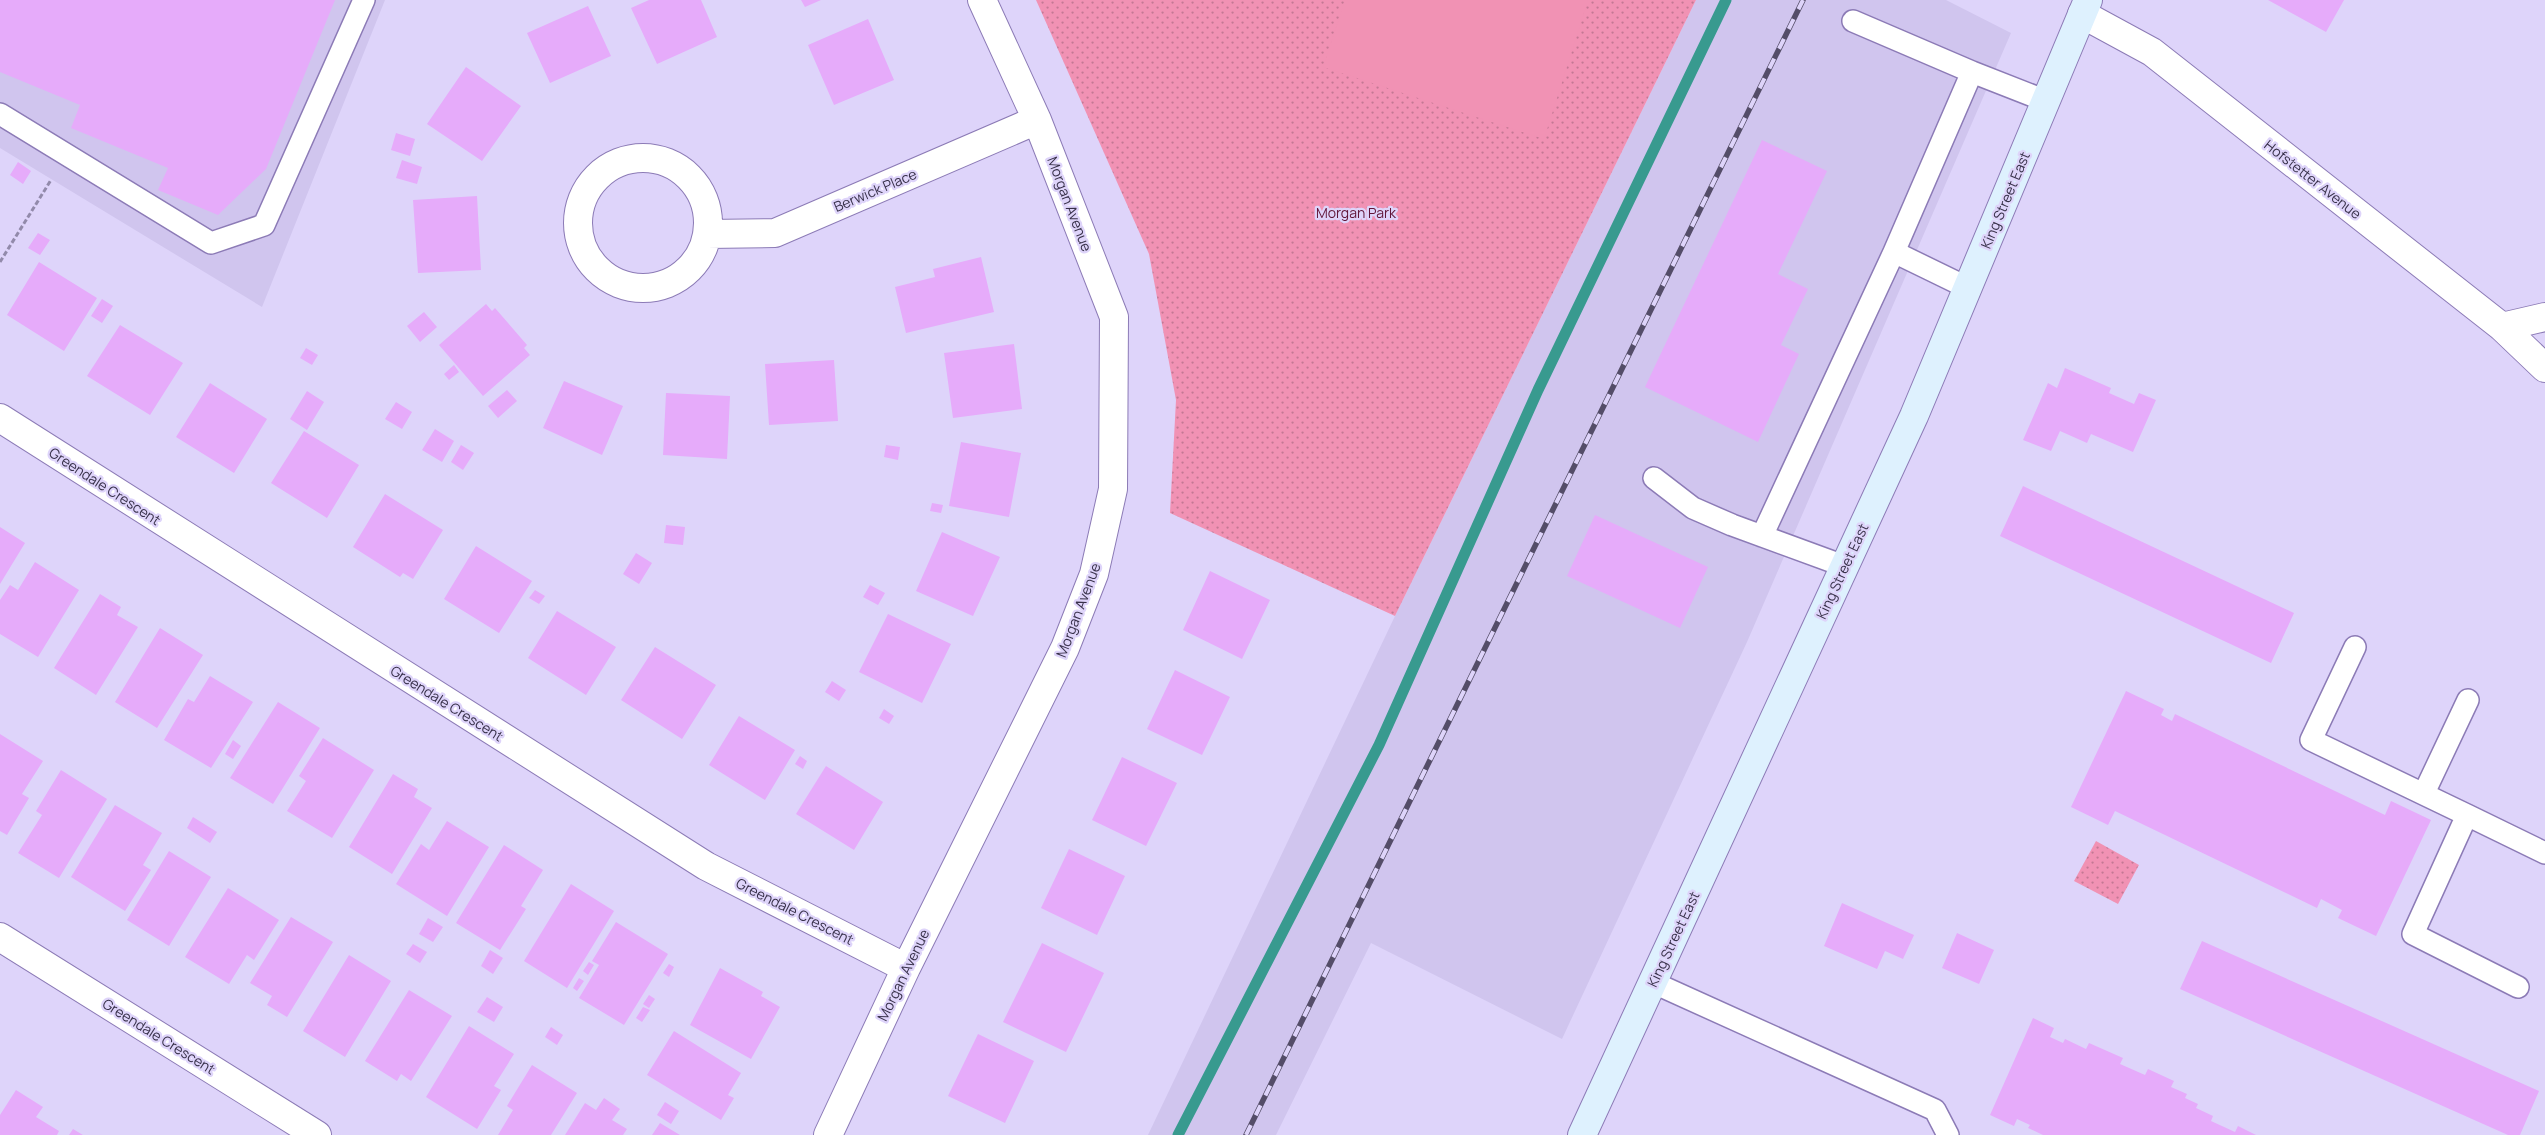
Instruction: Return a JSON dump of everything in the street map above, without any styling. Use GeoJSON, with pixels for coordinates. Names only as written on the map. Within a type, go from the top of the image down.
{"type":"FeatureCollection","features":[{"type":"Feature","properties":{"kind":"main road","name":"King Street East"},"geometry":{"type":"LineString","coordinates":[[1582,1135],[1914,416],[2085,7]]}},
{"type":"Feature","properties":{"kind":"street","name":"Morgan Avenue"},"geometry":{"type":"LineString","coordinates":[[828,1135],[906,968],[1065,648],[1094,574],[1114,489],[1114,317],[1037,120],[982,0]]}},
{"type":"Feature","properties":{"kind":"street","name":"Hofstetter Avenue"},"geometry":{"type":"LineString","coordinates":[[2085,7],[2152,52],[2502,328],[2545,368]]}},
{"type":"Feature","properties":{"kind":"street","name":"Berwick Place"},"geometry":{"type":"LineString","coordinates":[[707,234],[775,233],[1037,120]]}},
{"type":"Feature","properties":{"kind":"street"},"geometry":{"type":"LineString","coordinates":[[645,156],[668,161],[692,179],[704,198],[709,224],[707,234],[704,247],[688,271],[669,283],[639,289],[617,284],[597,271],[584,252],[577,226],[580,204],[590,183],[607,167],[622,160],[645,156]]}},
{"type":"Feature","properties":{"kind":"street"},"geometry":{"type":"LineString","coordinates":[[2502,328],[2545,317]]}},
{"type":"Feature","properties":{"kind":"street","name":"Greendale Crescent"},"geometry":{"type":"LineString","coordinates":[[0,418],[706,866],[906,968]]}},
{"type":"Feature","properties":{"kind":"street","name":"Greendale Crescent"},"geometry":{"type":"LineString","coordinates":[[0,937],[317,1135]]}},
{"type":"Feature","properties":{"kind":"lane"},"geometry":{"type":"LineString","coordinates":[[0,114],[211,243],[264,225],[364,0]]}},
{"type":"Feature","properties":{"kind":"lane"},"geometry":{"type":"LineString","coordinates":[[1854,22],[2046,101]]}},
{"type":"Feature","properties":{"kind":"lane"},"geometry":{"type":"LineString","coordinates":[[1762,536],[1894,252],[1972,72]]}},
{"type":"Feature","properties":{"kind":"lane"},"geometry":{"type":"LineString","coordinates":[[1894,252],[1968,288]]}},
{"type":"Feature","properties":{"kind":"lane"},"geometry":{"type":"LineString","coordinates":[[1654,478],[1693,508],[1844,566]]}},
{"type":"Feature","properties":{"kind":"lane"},"geometry":{"type":"LineString","coordinates":[[2355,647],[2311,740],[2545,853]]}},
{"type":"Feature","properties":{"kind":"lane"},"geometry":{"type":"LineString","coordinates":[[2424,794],[2468,700]]}},
{"type":"Feature","properties":{"kind":"lane"},"geometry":{"type":"LineString","coordinates":[[2467,815],[2412,934],[2518,987]]}},
{"type":"Feature","properties":{"kind":"lane"},"geometry":{"type":"LineString","coordinates":[[1652,982],[1935,1110],[1948,1135]]}},
{"type":"Feature","properties":{"kind":"path"},"geometry":{"type":"LineString","coordinates":[[0,262],[67,154]]}},
{"type":"Feature","properties":{"kind":"shaded area"},"geometry":{"type":"Polygon","coordinates":[[[0,0],[385,0],[262,307],[0,148],[0,0]]]}},
{"type":"Feature","properties":{"kind":"shaded area"},"geometry":{"type":"Polygon","coordinates":[[[1696,0],[1946,0],[2011,33],[1747,642],[1562,1039],[1371,943],[1276,1135],[1148,1135],[1395,616],[1696,0]]]}},
{"type":"Feature","properties":{"kind":"green space","name":"Morgan Park"},"geometry":{"type":"Polygon","coordinates":[[[1036,0],[1696,0],[1395,616],[1170,513],[1176,400],[1149,254],[1036,0]]]}},
{"type":"Feature","properties":{"kind":"green space"},"geometry":{"type":"Polygon","coordinates":[[[1345,0],[1588,0],[1544,139],[1323,67],[1345,0]]]}},
{"type":"Feature","properties":{"kind":"green space"},"geometry":{"type":"Polygon","coordinates":[[[2096,841],[2139,865],[2118,904],[2074,881],[2096,841]]]}},
{"type":"Feature","properties":{"kind":"building"},"geometry":{"type":"Polygon","coordinates":[[[0,0],[335,0],[266,169],[218,215],[158,190],[168,168],[71,128],[80,105],[0,72],[0,0]]]}},
{"type":"Feature","properties":{"kind":"building"},"geometry":{"type":"Polygon","coordinates":[[[649,0],[701,0],[717,37],[657,64],[631,8],[649,0]]]}},
{"type":"Feature","properties":{"kind":"building"},"geometry":{"type":"Polygon","coordinates":[[[801,0],[821,0],[805,7],[801,0]]]}},
{"type":"Feature","properties":{"kind":"building"},"geometry":{"type":"Polygon","coordinates":[[[2268,0],[2344,0],[2326,32],[2268,0]]]}},
{"type":"Feature","properties":{"kind":"building"},"geometry":{"type":"Polygon","coordinates":[[[588,6],[611,56],[550,83],[527,33],[588,6]]]}},
{"type":"Feature","properties":{"kind":"building"},"geometry":{"type":"Polygon","coordinates":[[[868,19],[894,80],[834,105],[808,45],[868,19]]]}},
{"type":"Feature","properties":{"kind":"building"},"geometry":{"type":"Polygon","coordinates":[[[466,67],[521,106],[482,161],[427,124],[466,67]]]}},
{"type":"Feature","properties":{"kind":"building"},"geometry":{"type":"Polygon","coordinates":[[[396,133],[415,139],[410,156],[391,150],[396,133]]]}},
{"type":"Feature","properties":{"kind":"building"},"geometry":{"type":"Polygon","coordinates":[[[1762,140],[1827,171],[1778,274],[1808,289],[1781,345],[1799,354],[1758,442],[1645,387],[1762,140]]]}},
{"type":"Feature","properties":{"kind":"building"},"geometry":{"type":"Polygon","coordinates":[[[402,160],[422,167],[417,184],[396,178],[402,160]]]}},
{"type":"Feature","properties":{"kind":"building"},"geometry":{"type":"Polygon","coordinates":[[[18,162],[31,171],[23,184],[10,175],[18,162]]]}},
{"type":"Feature","properties":{"kind":"building"},"geometry":{"type":"Polygon","coordinates":[[[477,196],[481,270],[418,273],[413,200],[477,196]]]}},
{"type":"Feature","properties":{"kind":"building"},"geometry":{"type":"Polygon","coordinates":[[[38,233],[50,240],[40,255],[28,248],[38,233]]]}},
{"type":"Feature","properties":{"kind":"building"},"geometry":{"type":"Polygon","coordinates":[[[981,257],[994,312],[906,333],[895,287],[935,277],[933,269],[981,257]]]}},
{"type":"Feature","properties":{"kind":"building"},"geometry":{"type":"Polygon","coordinates":[[[39,262],[97,298],[64,351],[7,315],[39,262]]]}},
{"type":"Feature","properties":{"kind":"building"},"geometry":{"type":"Polygon","coordinates":[[[102,299],[113,306],[102,323],[91,316],[102,299]]]}},
{"type":"Feature","properties":{"kind":"building"},"geometry":{"type":"Polygon","coordinates":[[[486,304],[492,311],[495,308],[527,345],[524,348],[530,355],[483,396],[439,345],[486,304]]]}},
{"type":"Feature","properties":{"kind":"building"},"geometry":{"type":"Polygon","coordinates":[[[424,312],[437,327],[420,342],[407,326],[424,312]]]}},
{"type":"Feature","properties":{"kind":"building"},"geometry":{"type":"Polygon","coordinates":[[[120,325],[183,363],[150,415],[87,376],[120,325]]]}},
{"type":"Feature","properties":{"kind":"building"},"geometry":{"type":"Polygon","coordinates":[[[1014,344],[1022,409],[953,418],[944,353],[1014,344]]]}},
{"type":"Feature","properties":{"kind":"building"},"geometry":{"type":"Polygon","coordinates":[[[306,348],[318,355],[312,365],[300,358],[306,348]]]}},
{"type":"Feature","properties":{"kind":"building"},"geometry":{"type":"Polygon","coordinates":[[[834,360],[838,421],[769,425],[765,364],[834,360]]]}},
{"type":"Feature","properties":{"kind":"building"},"geometry":{"type":"Polygon","coordinates":[[[454,365],[459,372],[449,380],[444,374],[454,365]]]}},
{"type":"Feature","properties":{"kind":"building"},"geometry":{"type":"Polygon","coordinates":[[[2065,368],[2111,388],[2109,393],[2134,404],[2139,393],[2156,400],[2133,452],[2091,434],[2087,443],[2060,431],[2051,451],[2023,440],[2048,383],[2057,388],[2065,368]]]}},
{"type":"Feature","properties":{"kind":"building"},"geometry":{"type":"Polygon","coordinates":[[[564,381],[623,406],[602,455],[543,428],[564,381]]]}},
{"type":"Feature","properties":{"kind":"building"},"geometry":{"type":"Polygon","coordinates":[[[210,383],[267,419],[234,473],[176,437],[210,383]]]}},
{"type":"Feature","properties":{"kind":"building"},"geometry":{"type":"Polygon","coordinates":[[[507,390],[517,401],[498,418],[488,406],[507,390]]]}},
{"type":"Feature","properties":{"kind":"building"},"geometry":{"type":"Polygon","coordinates":[[[307,391],[324,402],[307,430],[290,419],[307,391]]]}},
{"type":"Feature","properties":{"kind":"building"},"geometry":{"type":"Polygon","coordinates":[[[666,393],[730,396],[727,459],[663,455],[666,393]]]}},
{"type":"Feature","properties":{"kind":"building"},"geometry":{"type":"Polygon","coordinates":[[[396,402],[412,412],[402,429],[385,419],[396,402]]]}},
{"type":"Feature","properties":{"kind":"building"},"geometry":{"type":"Polygon","coordinates":[[[435,429],[454,441],[442,462],[422,450],[435,429]]]}},
{"type":"Feature","properties":{"kind":"building"},"geometry":{"type":"Polygon","coordinates":[[[304,431],[359,465],[327,518],[271,483],[304,431]]]}},
{"type":"Feature","properties":{"kind":"building"},"geometry":{"type":"Polygon","coordinates":[[[961,442],[1021,453],[1009,517],[949,506],[961,442]]]}},
{"type":"Feature","properties":{"kind":"building"},"geometry":{"type":"Polygon","coordinates":[[[461,445],[474,453],[463,470],[451,462],[461,445]]]}},
{"type":"Feature","properties":{"kind":"building"},"geometry":{"type":"Polygon","coordinates":[[[886,445],[900,447],[898,460],[884,457],[886,445]]]}},
{"type":"Feature","properties":{"kind":"building"},"geometry":{"type":"Polygon","coordinates":[[[2023,486],[2294,613],[2271,663],[2000,536],[2023,486]]]}},
{"type":"Feature","properties":{"kind":"building"},"geometry":{"type":"Polygon","coordinates":[[[385,494],[443,530],[413,579],[403,573],[400,577],[353,547],[385,494]]]}},
{"type":"Feature","properties":{"kind":"building"},"geometry":{"type":"Polygon","coordinates":[[[932,503],[943,505],[941,513],[930,511],[932,503]]]}},
{"type":"Feature","properties":{"kind":"building"},"geometry":{"type":"Polygon","coordinates":[[[1595,515],[1708,567],[1680,628],[1567,576],[1595,515]]]}},
{"type":"Feature","properties":{"kind":"building"},"geometry":{"type":"Polygon","coordinates":[[[666,525],[685,527],[683,545],[664,543],[666,525]]]}},
{"type":"Feature","properties":{"kind":"building"},"geometry":{"type":"Polygon","coordinates":[[[0,527],[25,543],[0,584],[0,527]]]}},
{"type":"Feature","properties":{"kind":"building"},"geometry":{"type":"Polygon","coordinates":[[[942,532],[1000,557],[973,616],[916,591],[942,532]]]}},
{"type":"Feature","properties":{"kind":"building"},"geometry":{"type":"Polygon","coordinates":[[[476,546],[532,581],[499,633],[444,599],[476,546]]]}},
{"type":"Feature","properties":{"kind":"building"},"geometry":{"type":"Polygon","coordinates":[[[636,553],[652,563],[639,584],[623,574],[636,553]]]}},
{"type":"Feature","properties":{"kind":"building"},"geometry":{"type":"Polygon","coordinates":[[[35,562],[79,590],[38,657],[0,634],[0,600],[10,585],[18,590],[35,562]]]}},
{"type":"Feature","properties":{"kind":"building"},"geometry":{"type":"Polygon","coordinates":[[[1210,571],[1270,600],[1242,659],[1183,630],[1210,571]]]}},
{"type":"Feature","properties":{"kind":"building"},"geometry":{"type":"Polygon","coordinates":[[[870,585],[885,593],[878,605],[863,597],[870,585]]]}},
{"type":"Feature","properties":{"kind":"building"},"geometry":{"type":"Polygon","coordinates":[[[535,590],[545,596],[539,604],[529,598],[535,590]]]}},
{"type":"Feature","properties":{"kind":"building"},"geometry":{"type":"Polygon","coordinates":[[[100,594],[121,607],[117,615],[138,627],[96,695],[54,668],[100,594]]]}},
{"type":"Feature","properties":{"kind":"building"},"geometry":{"type":"Polygon","coordinates":[[[557,611],[616,647],[586,695],[528,658],[557,611]]]}},
{"type":"Feature","properties":{"kind":"building"},"geometry":{"type":"Polygon","coordinates":[[[888,614],[951,644],[922,703],[859,672],[888,614]]]}},
{"type":"Feature","properties":{"kind":"building"},"geometry":{"type":"Polygon","coordinates":[[[160,628],[203,655],[157,728],[115,702],[160,628]]]}},
{"type":"Feature","properties":{"kind":"building"},"geometry":{"type":"Polygon","coordinates":[[[655,647],[716,685],[682,739],[621,700],[655,647]]]}},
{"type":"Feature","properties":{"kind":"building"},"geometry":{"type":"Polygon","coordinates":[[[1175,670],[1230,697],[1202,755],[1147,729],[1175,670]]]}},
{"type":"Feature","properties":{"kind":"building"},"geometry":{"type":"Polygon","coordinates":[[[210,676],[253,702],[211,768],[164,740],[188,699],[194,702],[210,676]]]}},
{"type":"Feature","properties":{"kind":"building"},"geometry":{"type":"Polygon","coordinates":[[[832,681],[846,690],[839,701],[825,692],[832,681]]]}},
{"type":"Feature","properties":{"kind":"building"},"geometry":{"type":"Polygon","coordinates":[[[2126,691],[2164,709],[2161,715],[2172,721],[2175,714],[2385,815],[2391,801],[2431,820],[2376,936],[2338,918],[2342,910],[2321,899],[2317,908],[2115,811],[2108,825],[2071,807],[2126,691]]]}},
{"type":"Feature","properties":{"kind":"building"},"geometry":{"type":"Polygon","coordinates":[[[278,702],[320,728],[273,804],[230,778],[278,702]]]}},
{"type":"Feature","properties":{"kind":"building"},"geometry":{"type":"Polygon","coordinates":[[[884,709],[894,716],[889,724],[879,718],[884,709]]]}},
{"type":"Feature","properties":{"kind":"building"},"geometry":{"type":"Polygon","coordinates":[[[739,716],[795,750],[765,800],[709,765],[739,716]]]}},
{"type":"Feature","properties":{"kind":"building"},"geometry":{"type":"Polygon","coordinates":[[[0,734],[43,761],[22,794],[29,798],[7,835],[0,831],[0,734]]]}},
{"type":"Feature","properties":{"kind":"building"},"geometry":{"type":"Polygon","coordinates":[[[323,738],[374,770],[332,838],[287,811],[306,781],[299,776],[323,738]]]}},
{"type":"Feature","properties":{"kind":"building"},"geometry":{"type":"Polygon","coordinates":[[[233,740],[241,746],[233,759],[225,754],[233,740]]]}},
{"type":"Feature","properties":{"kind":"building"},"geometry":{"type":"Polygon","coordinates":[[[800,756],[807,761],[803,769],[795,764],[800,756]]]}},
{"type":"Feature","properties":{"kind":"building"},"geometry":{"type":"Polygon","coordinates":[[[1122,757],[1177,783],[1146,846],[1092,820],[1122,757]]]}},
{"type":"Feature","properties":{"kind":"building"},"geometry":{"type":"Polygon","coordinates":[[[826,766],[883,802],[854,850],[796,814],[826,766]]]}},
{"type":"Feature","properties":{"kind":"building"},"geometry":{"type":"Polygon","coordinates":[[[61,770],[107,799],[59,878],[18,853],[42,815],[36,811],[61,770]]]}},
{"type":"Feature","properties":{"kind":"building"},"geometry":{"type":"Polygon","coordinates":[[[393,774],[418,789],[414,797],[432,808],[392,874],[349,847],[393,774]]]}},
{"type":"Feature","properties":{"kind":"building"},"geometry":{"type":"Polygon","coordinates":[[[115,805],[162,833],[143,865],[151,870],[125,911],[71,877],[115,805]]]}},
{"type":"Feature","properties":{"kind":"building"},"geometry":{"type":"Polygon","coordinates":[[[193,817],[217,832],[210,843],[187,828],[193,817]]]}},
{"type":"Feature","properties":{"kind":"building"},"geometry":{"type":"Polygon","coordinates":[[[447,821],[489,847],[447,916],[396,884],[421,844],[429,850],[447,821]]]}},
{"type":"Feature","properties":{"kind":"building"},"geometry":{"type":"Polygon","coordinates":[[[504,845],[543,870],[521,906],[526,909],[500,950],[456,923],[504,845]]]}},
{"type":"Feature","properties":{"kind":"building"},"geometry":{"type":"Polygon","coordinates":[[[1069,849],[1125,876],[1097,935],[1041,908],[1069,849]]]}},
{"type":"Feature","properties":{"kind":"building"},"geometry":{"type":"Polygon","coordinates":[[[169,851],[211,877],[169,946],[127,920],[169,851]]]}},
{"type":"Feature","properties":{"kind":"building"},"geometry":{"type":"Polygon","coordinates":[[[571,884],[614,911],[567,988],[524,961],[571,884]]]}},
{"type":"Feature","properties":{"kind":"building"},"geometry":{"type":"Polygon","coordinates":[[[228,888],[279,920],[254,960],[247,955],[229,984],[185,957],[228,888]]]}},
{"type":"Feature","properties":{"kind":"building"},"geometry":{"type":"Polygon","coordinates":[[[1842,903],[1914,935],[1903,959],[1885,951],[1877,969],[1824,946],[1842,903]]]}},
{"type":"Feature","properties":{"kind":"building"},"geometry":{"type":"Polygon","coordinates":[[[291,917],[333,942],[287,1017],[267,1005],[272,996],[250,983],[291,917]]]}},
{"type":"Feature","properties":{"kind":"building"},"geometry":{"type":"Polygon","coordinates":[[[428,918],[443,927],[433,942],[419,934],[428,918]]]}},
{"type":"Feature","properties":{"kind":"building"},"geometry":{"type":"Polygon","coordinates":[[[616,922],[668,954],[624,1025],[579,998],[599,965],[592,961],[616,922]]]}},
{"type":"Feature","properties":{"kind":"building"},"geometry":{"type":"Polygon","coordinates":[[[1957,933],[1994,950],[1979,984],[1942,968],[1957,933]]]}},
{"type":"Feature","properties":{"kind":"building"},"geometry":{"type":"Polygon","coordinates":[[[2202,941],[2539,1091],[2520,1135],[2508,1135],[2180,989],[2202,941]]]}},
{"type":"Feature","properties":{"kind":"building"},"geometry":{"type":"Polygon","coordinates":[[[1042,943],[1104,973],[1066,1052],[1003,1022],[1042,943]]]}},
{"type":"Feature","properties":{"kind":"building"},"geometry":{"type":"Polygon","coordinates":[[[413,944],[427,952],[420,963],[406,954],[413,944]]]}},
{"type":"Feature","properties":{"kind":"building"},"geometry":{"type":"Polygon","coordinates":[[[490,950],[503,958],[493,974],[481,966],[490,950]]]}},
{"type":"Feature","properties":{"kind":"building"},"geometry":{"type":"Polygon","coordinates":[[[349,955],[391,981],[345,1057],[303,1031],[349,955]]]}},
{"type":"Feature","properties":{"kind":"building"},"geometry":{"type":"Polygon","coordinates":[[[589,962],[594,965],[588,975],[583,971],[589,962]]]}},
{"type":"Feature","properties":{"kind":"building"},"geometry":{"type":"Polygon","coordinates":[[[669,964],[674,967],[669,977],[663,973],[669,964]]]}},
{"type":"Feature","properties":{"kind":"building"},"geometry":{"type":"Polygon","coordinates":[[[720,968],[763,992],[761,996],[780,1007],[751,1059],[690,1025],[720,968]]]}},
{"type":"Feature","properties":{"kind":"building"},"geometry":{"type":"Polygon","coordinates":[[[579,978],[584,981],[577,991],[573,988],[579,978]]]}},
{"type":"Feature","properties":{"kind":"building"},"geometry":{"type":"Polygon","coordinates":[[[409,990],[452,1016],[411,1081],[401,1074],[397,1081],[365,1061],[409,990]]]}},
{"type":"Feature","properties":{"kind":"building"},"geometry":{"type":"Polygon","coordinates":[[[649,995],[655,999],[649,1008],[643,1004],[649,995]]]}},
{"type":"Feature","properties":{"kind":"building"},"geometry":{"type":"Polygon","coordinates":[[[487,997],[503,1007],[494,1022],[477,1012],[487,997]]]}},
{"type":"Feature","properties":{"kind":"building"},"geometry":{"type":"Polygon","coordinates":[[[643,1007],[650,1010],[642,1022],[636,1018],[643,1007]]]}},
{"type":"Feature","properties":{"kind":"building"},"geometry":{"type":"Polygon","coordinates":[[[2033,1018],[2054,1028],[2050,1037],[2063,1043],[2065,1039],[2086,1049],[2089,1043],[2123,1058],[2120,1064],[2145,1075],[2148,1069],[2174,1081],[2171,1087],[2187,1094],[2185,1098],[2198,1104],[2196,1108],[2213,1116],[2211,1121],[2235,1132],[2238,1126],[2256,1135],[2043,1135],[2028,1128],[2030,1125],[2017,1119],[2014,1126],[1990,1115],[2033,1018]]]}},
{"type":"Feature","properties":{"kind":"building"},"geometry":{"type":"Polygon","coordinates":[[[469,1026],[514,1054],[494,1086],[501,1090],[477,1129],[426,1097],[469,1026]]]}},
{"type":"Feature","properties":{"kind":"building"},"geometry":{"type":"Polygon","coordinates":[[[551,1027],[563,1035],[557,1045],[545,1037],[551,1027]]]}},
{"type":"Feature","properties":{"kind":"building"},"geometry":{"type":"Polygon","coordinates":[[[674,1031],[741,1073],[728,1095],[734,1098],[721,1120],[647,1075],[674,1031]]]}},
{"type":"Feature","properties":{"kind":"building"},"geometry":{"type":"Polygon","coordinates":[[[978,1034],[1034,1061],[1005,1123],[948,1096],[978,1034]]]}},
{"type":"Feature","properties":{"kind":"building"},"geometry":{"type":"Polygon","coordinates":[[[532,1065],[577,1093],[551,1135],[498,1135],[513,1110],[507,1106],[532,1065]]]}},
{"type":"Feature","properties":{"kind":"building"},"geometry":{"type":"Polygon","coordinates":[[[16,1090],[43,1107],[36,1117],[59,1131],[57,1135],[0,1135],[0,1115],[16,1090]]]}},
{"type":"Feature","properties":{"kind":"building"},"geometry":{"type":"Polygon","coordinates":[[[604,1098],[620,1109],[612,1120],[627,1129],[623,1135],[565,1135],[585,1103],[596,1110],[604,1098]]]}},
{"type":"Feature","properties":{"kind":"building"},"geometry":{"type":"Polygon","coordinates":[[[665,1102],[679,1111],[671,1124],[657,1115],[665,1102]]]}},
{"type":"Feature","properties":{"kind":"building"},"geometry":{"type":"Polygon","coordinates":[[[660,1123],[680,1135],[652,1135],[660,1123]]]}},
{"type":"Feature","properties":{"kind":"building"},"geometry":{"type":"Polygon","coordinates":[[[73,1129],[83,1135],[69,1135],[73,1129]]]}},
{"type":"Feature","properties":{"kind":"waterway"},"geometry":{"type":"LineString","coordinates":[[1178,1135],[1379,745],[1538,390],[1726,0]]}},
{"type":"Feature","properties":{"kind":"railway"},"geometry":{"type":"LineString","coordinates":[[1246,1135],[1803,0]]}}]}
